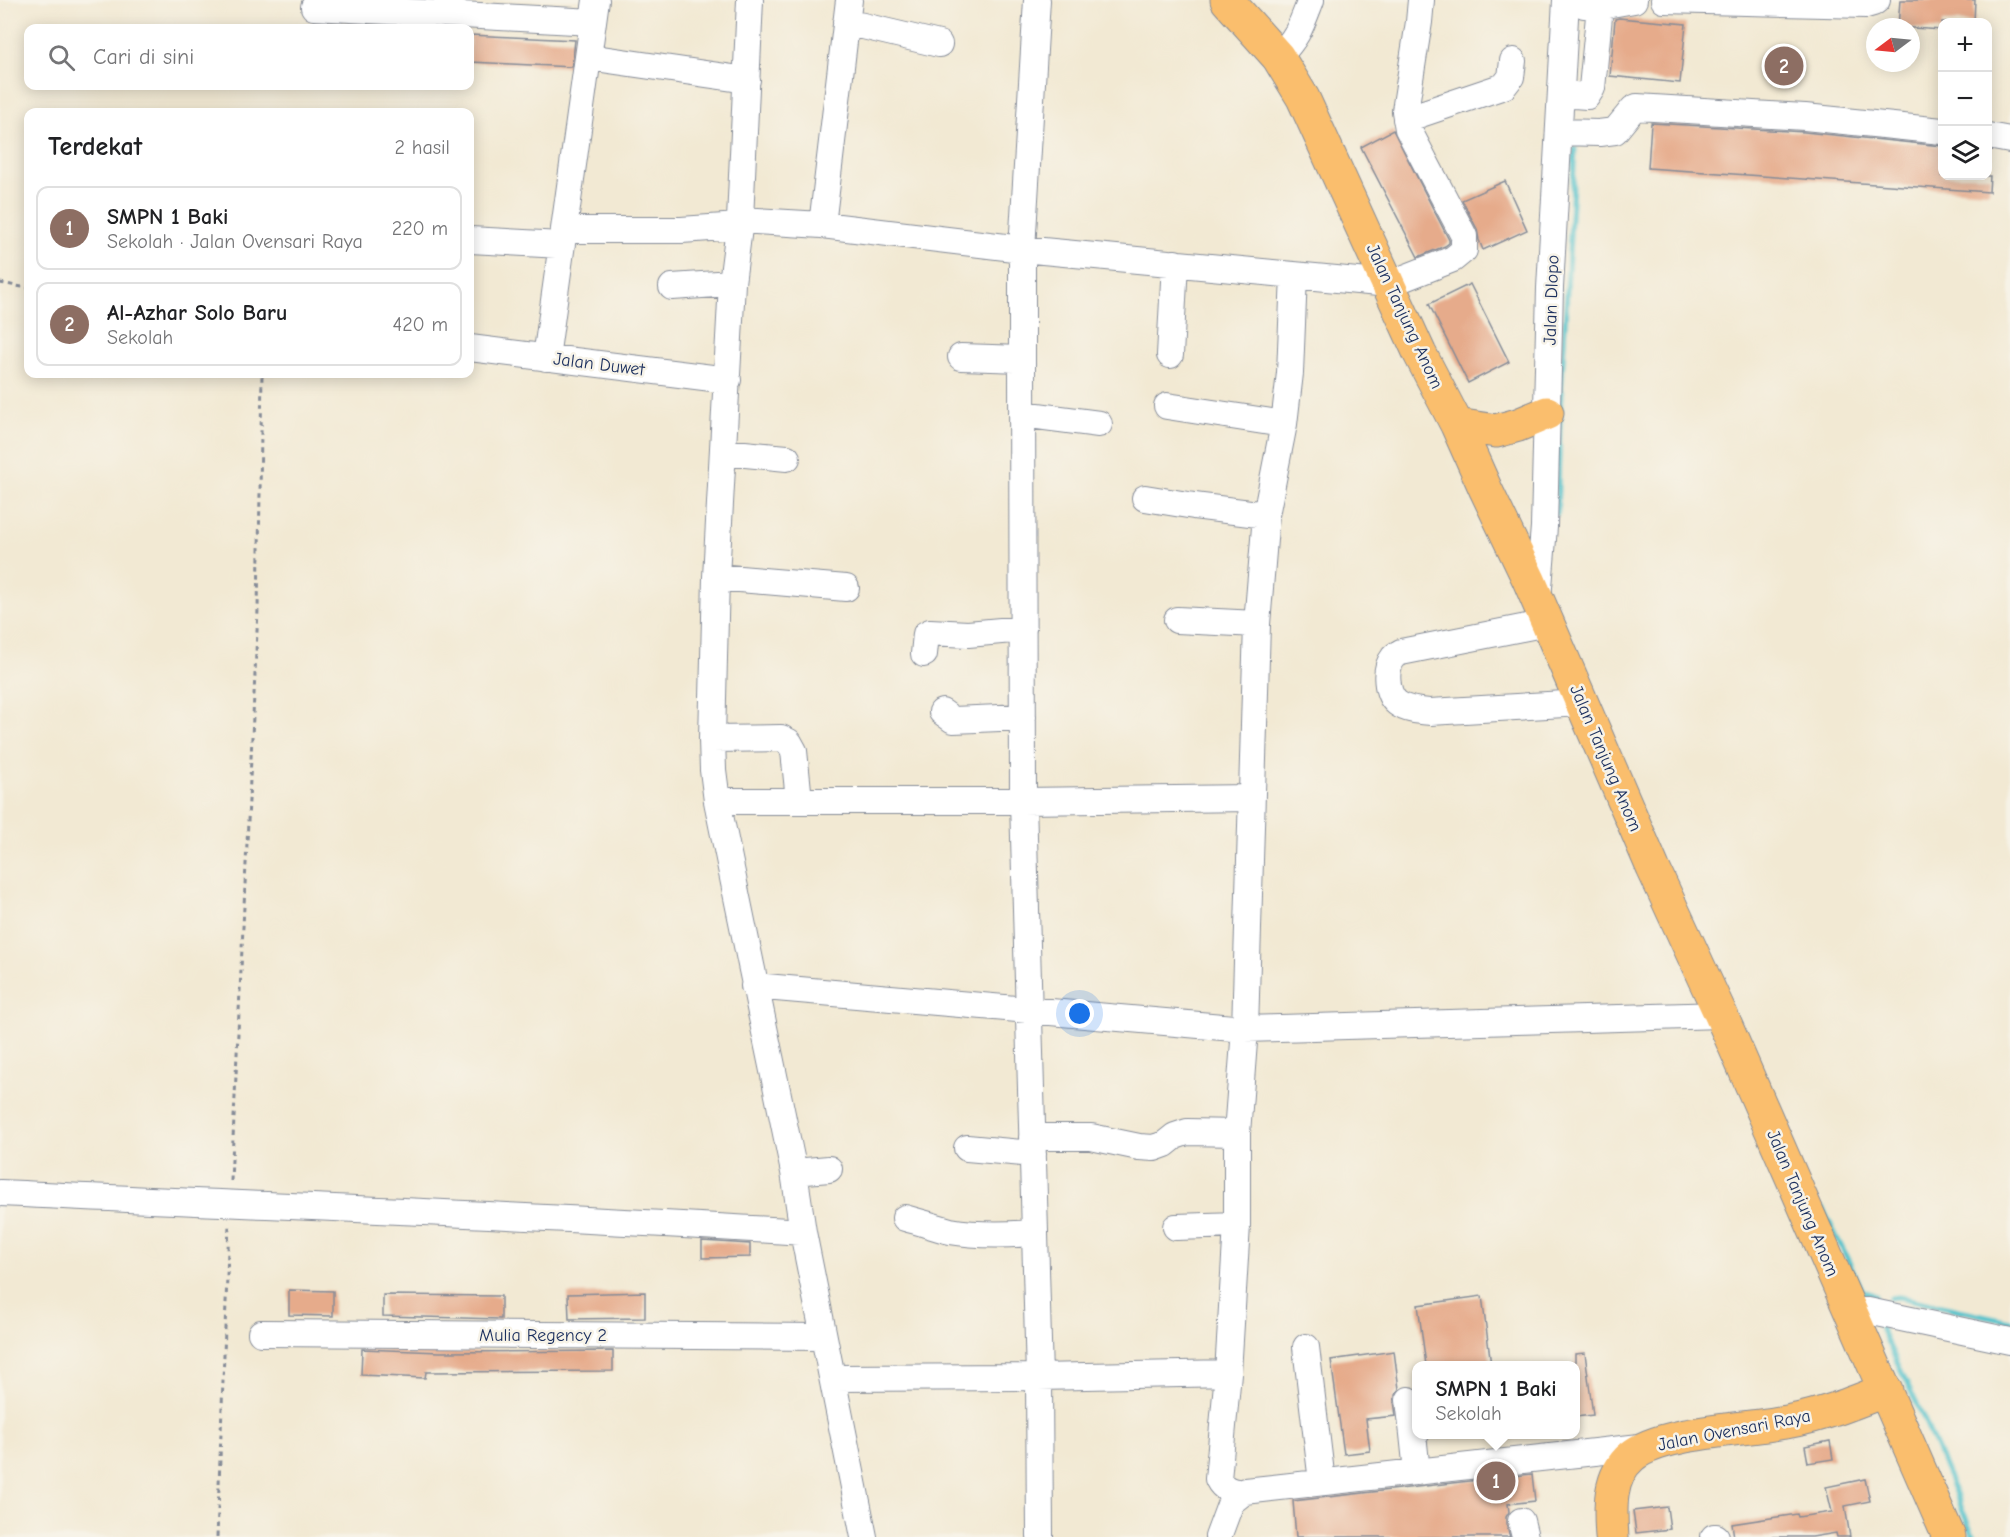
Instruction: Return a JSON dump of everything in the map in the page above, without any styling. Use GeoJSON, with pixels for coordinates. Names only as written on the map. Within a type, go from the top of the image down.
{"type":"FeatureCollection","features":[{"type":"Feature","properties":{"kind":"main road","name":"Jalan Tanjung Anom"},"geometry":{"type":"LineString","coordinates":[[1227,0],[1278,57],[1303,98],[1420,354],[1457,425],[1542,611],[1653,868],[1721,1014],[1868,1312],[1886,1390],[1949,1537]]}},
{"type":"Feature","properties":{"kind":"main road"},"geometry":{"type":"LineString","coordinates":[[1457,425],[1496,431],[1547,413]]}},
{"type":"Feature","properties":{"kind":"main road","name":"Jalan Ovensari Raya"},"geometry":{"type":"LineString","coordinates":[[1612,1537],[1613,1485],[1622,1466],[1632,1456],[1650,1446],[1678,1438],[1808,1418],[1886,1390]]}},
{"type":"Feature","properties":{"kind":"street"},"geometry":{"type":"LineString","coordinates":[[750,0],[739,223],[732,283],[716,578],[712,770],[754,986],[794,1172],[803,1232],[864,1537]]}},
{"type":"Feature","properties":{"kind":"street"},"geometry":{"type":"LineString","coordinates":[[1037,0],[1022,249],[1022,414],[1023,801],[1033,1145],[1040,1537]]}},
{"type":"Feature","properties":{"kind":"street"},"geometry":{"type":"LineString","coordinates":[[1278,57],[1293,42],[1301,28],[1311,0]]}},
{"type":"Feature","properties":{"kind":"street"},"geometry":{"type":"LineString","coordinates":[[474,240],[681,230],[739,223],[822,225],[1022,249],[1389,284],[1454,259],[1464,250],[1464,236],[1408,129],[1406,119],[1407,94],[1421,0]]}},
{"type":"Feature","properties":{"kind":"street"},"geometry":{"type":"LineString","coordinates":[[1566,2],[1600,6],[1634,0]]}},
{"type":"Feature","properties":{"kind":"street"},"geometry":{"type":"LineString","coordinates":[[1664,0],[1866,4],[1877,0]]}},
{"type":"Feature","properties":{"kind":"street","name":"Jalan Dlopo"},"geometry":{"type":"LineString","coordinates":[[1542,611],[1550,288],[1559,132],[1574,95],[1566,2]]}},
{"type":"Feature","properties":{"kind":"street"},"geometry":{"type":"LineString","coordinates":[[1574,95],[1592,88],[1600,6]]}},
{"type":"Feature","properties":{"kind":"street"},"geometry":{"type":"LineString","coordinates":[[314,7],[595,11],[546,358]]}},
{"type":"Feature","properties":{"kind":"street"},"geometry":{"type":"LineString","coordinates":[[822,225],[848,11],[939,44]]}},
{"type":"Feature","properties":{"kind":"street"},"geometry":{"type":"LineString","coordinates":[[588,57],[747,80]]}},
{"type":"Feature","properties":{"kind":"street"},"geometry":{"type":"LineString","coordinates":[[1406,119],[1504,86],[1511,77],[1513,62]]}},
{"type":"Feature","properties":{"kind":"street"},"geometry":{"type":"LineString","coordinates":[[1559,132],[1615,131],[1637,107],[1805,117],[1938,131]]}},
{"type":"Feature","properties":{"kind":"street"},"geometry":{"type":"LineString","coordinates":[[1992,137],[2010,140]]}},
{"type":"Feature","properties":{"kind":"street"},"geometry":{"type":"LineString","coordinates":[[1170,355],[1175,263]]}},
{"type":"Feature","properties":{"kind":"street"},"geometry":{"type":"LineString","coordinates":[[1294,275],[1290,373],[1284,424],[1266,515],[1257,624],[1245,1029],[1237,1133],[1237,1225],[1228,1373],[1218,1479],[1230,1491],[1243,1492],[1650,1446]]}},
{"type":"Feature","properties":{"kind":"street"},"geometry":{"type":"LineString","coordinates":[[672,287],[732,283]]}},
{"type":"Feature","properties":{"kind":"street","name":"Jalan Duwet"},"geometry":{"type":"LineString","coordinates":[[474,349],[728,380]]}},
{"type":"Feature","properties":{"kind":"street"},"geometry":{"type":"LineString","coordinates":[[961,357],[1022,359]]}},
{"type":"Feature","properties":{"kind":"street"},"geometry":{"type":"LineString","coordinates":[[1167,406],[1284,424]]}},
{"type":"Feature","properties":{"kind":"street"},"geometry":{"type":"LineString","coordinates":[[1022,414],[1099,424]]}},
{"type":"Feature","properties":{"kind":"street"},"geometry":{"type":"LineString","coordinates":[[724,453],[787,459]]}},
{"type":"Feature","properties":{"kind":"street"},"geometry":{"type":"LineString","coordinates":[[1145,498],[1266,515]]}},
{"type":"Feature","properties":{"kind":"street"},"geometry":{"type":"LineString","coordinates":[[716,578],[846,588]]}},
{"type":"Feature","properties":{"kind":"street"},"geometry":{"type":"LineString","coordinates":[[1542,611],[1401,652],[1392,658],[1387,676],[1390,696],[1398,704],[1413,710],[1430,712],[1581,703]]}},
{"type":"Feature","properties":{"kind":"street"},"geometry":{"type":"LineString","coordinates":[[1177,620],[1257,624]]}},
{"type":"Feature","properties":{"kind":"street"},"geometry":{"type":"LineString","coordinates":[[924,654],[926,634],[930,632],[968,634],[1023,629]]}},
{"type":"Feature","properties":{"kind":"street"},"geometry":{"type":"LineString","coordinates":[[942,712],[953,720],[1023,717]]}},
{"type":"Feature","properties":{"kind":"street"},"geometry":{"type":"LineString","coordinates":[[712,739],[781,738],[789,742],[794,751],[799,800]]}},
{"type":"Feature","properties":{"kind":"street"},"geometry":{"type":"LineString","coordinates":[[717,801],[1251,798]]}},
{"type":"Feature","properties":{"kind":"street"},"geometry":{"type":"LineString","coordinates":[[754,986],[1245,1029],[1721,1014]]}},
{"type":"Feature","properties":{"kind":"street"},"geometry":{"type":"LineString","coordinates":[[967,1148],[1033,1145],[1091,1137],[1154,1148],[1187,1132],[1237,1133]]}},
{"type":"Feature","properties":{"kind":"street"},"geometry":{"type":"LineString","coordinates":[[794,1172],[829,1168]]}},
{"type":"Feature","properties":{"kind":"street"},"geometry":{"type":"LineString","coordinates":[[0,1193],[649,1222],[803,1232]]}},
{"type":"Feature","properties":{"kind":"street"},"geometry":{"type":"LineString","coordinates":[[905,1218],[949,1231],[1006,1235],[1034,1233]]}},
{"type":"Feature","properties":{"kind":"street"},"geometry":{"type":"LineString","coordinates":[[1176,1227],[1237,1225]]}},
{"type":"Feature","properties":{"kind":"street"},"geometry":{"type":"LineString","coordinates":[[1868,1312],[2010,1341]]}},
{"type":"Feature","properties":{"kind":"street","name":"Mulia Regency 2"},"geometry":{"type":"LineString","coordinates":[[261,1333],[824,1337]]}},
{"type":"Feature","properties":{"kind":"street"},"geometry":{"type":"LineString","coordinates":[[1306,1347],[1322,1482]]}},
{"type":"Feature","properties":{"kind":"street"},"geometry":{"type":"LineString","coordinates":[[832,1378],[1228,1373]]}},
{"type":"Feature","properties":{"kind":"street"},"geometry":{"type":"LineString","coordinates":[[1409,1400],[1412,1417]]}},
{"type":"Feature","properties":{"kind":"street"},"geometry":{"type":"LineString","coordinates":[[1415,1439],[1417,1472]]}},
{"type":"Feature","properties":{"kind":"street"},"geometry":{"type":"LineString","coordinates":[[1218,1537],[1227,1509],[1243,1492]]}},
{"type":"Feature","properties":{"kind":"path"},"geometry":{"type":"LineString","coordinates":[[0,283],[24,287]]}},
{"type":"Feature","properties":{"kind":"path"},"geometry":{"type":"LineString","coordinates":[[217,1537],[258,610],[262,378]]}},
{"type":"Feature","properties":{"kind":"building"},"geometry":{"type":"Polygon","coordinates":[[[1900,0],[1975,0],[1974,18],[1938,18],[1938,30],[1920,28],[1920,18],[1899,18],[1900,0]]]}},
{"type":"Feature","properties":{"kind":"building"},"geometry":{"type":"Polygon","coordinates":[[[1615,19],[1686,24],[1680,83],[1610,76],[1615,19]]]}},
{"type":"Feature","properties":{"kind":"building"},"geometry":{"type":"Polygon","coordinates":[[[474,35],[575,40],[572,67],[474,62],[474,35]]]}},
{"type":"Feature","properties":{"kind":"building"},"geometry":{"type":"Polygon","coordinates":[[[1651,123],[1804,132],[1938,146],[1938,180],[1990,180],[1989,192],[1648,168],[1651,123]]]}},
{"type":"Feature","properties":{"kind":"building"},"geometry":{"type":"Polygon","coordinates":[[[1393,130],[1449,240],[1445,246],[1418,257],[1361,147],[1393,130]]]}},
{"type":"Feature","properties":{"kind":"building"},"geometry":{"type":"Polygon","coordinates":[[[1505,181],[1527,230],[1483,250],[1477,229],[1462,200],[1505,181]]]}},
{"type":"Feature","properties":{"kind":"building"},"geometry":{"type":"Polygon","coordinates":[[[1470,284],[1509,362],[1468,383],[1429,304],[1470,284]]]}},
{"type":"Feature","properties":{"kind":"building"},"geometry":{"type":"Polygon","coordinates":[[[702,1241],[750,1244],[750,1257],[702,1258],[702,1241]]]}},
{"type":"Feature","properties":{"kind":"building"},"geometry":{"type":"Polygon","coordinates":[[[289,1290],[333,1291],[333,1316],[289,1315],[289,1290]]]}},
{"type":"Feature","properties":{"kind":"building"},"geometry":{"type":"Polygon","coordinates":[[[645,1292],[645,1318],[569,1319],[568,1294],[645,1292]]]}},
{"type":"Feature","properties":{"kind":"building"},"geometry":{"type":"Polygon","coordinates":[[[383,1295],[501,1296],[501,1319],[383,1316],[383,1295]]]}},
{"type":"Feature","properties":{"kind":"building"},"geometry":{"type":"Polygon","coordinates":[[[1482,1296],[1490,1361],[1425,1361],[1418,1305],[1482,1296]]]}},
{"type":"Feature","properties":{"kind":"building"},"geometry":{"type":"Polygon","coordinates":[[[362,1349],[440,1352],[613,1351],[613,1371],[426,1372],[425,1378],[361,1375],[362,1349]]]}},
{"type":"Feature","properties":{"kind":"building"},"geometry":{"type":"Polygon","coordinates":[[[1394,1351],[1399,1389],[1394,1401],[1396,1416],[1366,1419],[1370,1451],[1344,1454],[1331,1360],[1394,1351]]]}},
{"type":"Feature","properties":{"kind":"building"},"geometry":{"type":"Polygon","coordinates":[[[1585,1353],[1593,1415],[1580,1416],[1580,1361],[1575,1361],[1575,1354],[1585,1353]]]}},
{"type":"Feature","properties":{"kind":"building"},"geometry":{"type":"Polygon","coordinates":[[[1830,1441],[1833,1459],[1808,1463],[1805,1446],[1830,1441]]]}},
{"type":"Feature","properties":{"kind":"building"},"geometry":{"type":"Polygon","coordinates":[[[1532,1474],[1535,1501],[1508,1504],[1506,1524],[1510,1537],[1296,1537],[1293,1501],[1532,1474]]]}},
{"type":"Feature","properties":{"kind":"building"},"geometry":{"type":"Polygon","coordinates":[[[1865,1479],[1870,1501],[1845,1506],[1850,1537],[1837,1537],[1836,1533],[1812,1537],[1734,1537],[1732,1524],[1797,1514],[1798,1517],[1832,1512],[1826,1487],[1865,1479]]]}},
{"type":"Feature","properties":{"kind":"building"},"geometry":{"type":"Polygon","coordinates":[[[1667,1507],[1670,1529],[1636,1533],[1633,1511],[1667,1507]]]}},
{"type":"Feature","properties":{"kind":"waterway"},"geometry":{"type":"LineString","coordinates":[[1557,514],[1561,395],[1575,149]]}},
{"type":"Feature","properties":{"kind":"waterway"},"geometry":{"type":"LineString","coordinates":[[1823,1209],[1869,1303]]}},
{"type":"Feature","properties":{"kind":"waterway"},"geometry":{"type":"LineString","coordinates":[[1864,1291],[1876,1296]]}},
{"type":"Feature","properties":{"kind":"waterway"},"geometry":{"type":"LineString","coordinates":[[1890,1298],[1899,1297],[2010,1321]]}},
{"type":"Feature","properties":{"kind":"waterway"},"geometry":{"type":"LineString","coordinates":[[1878,1322],[1924,1419],[1974,1537]]}},
{"type":"Feature","properties":{"kind":"place","name":"Al-Azhar Solo Baru"},"geometry":{"type":"Point","coordinates":[1784,66]}},
{"type":"Feature","properties":{"kind":"place","name":"SMPN 1 Baki"},"geometry":{"type":"Point","coordinates":[1496,1481]}}]}
